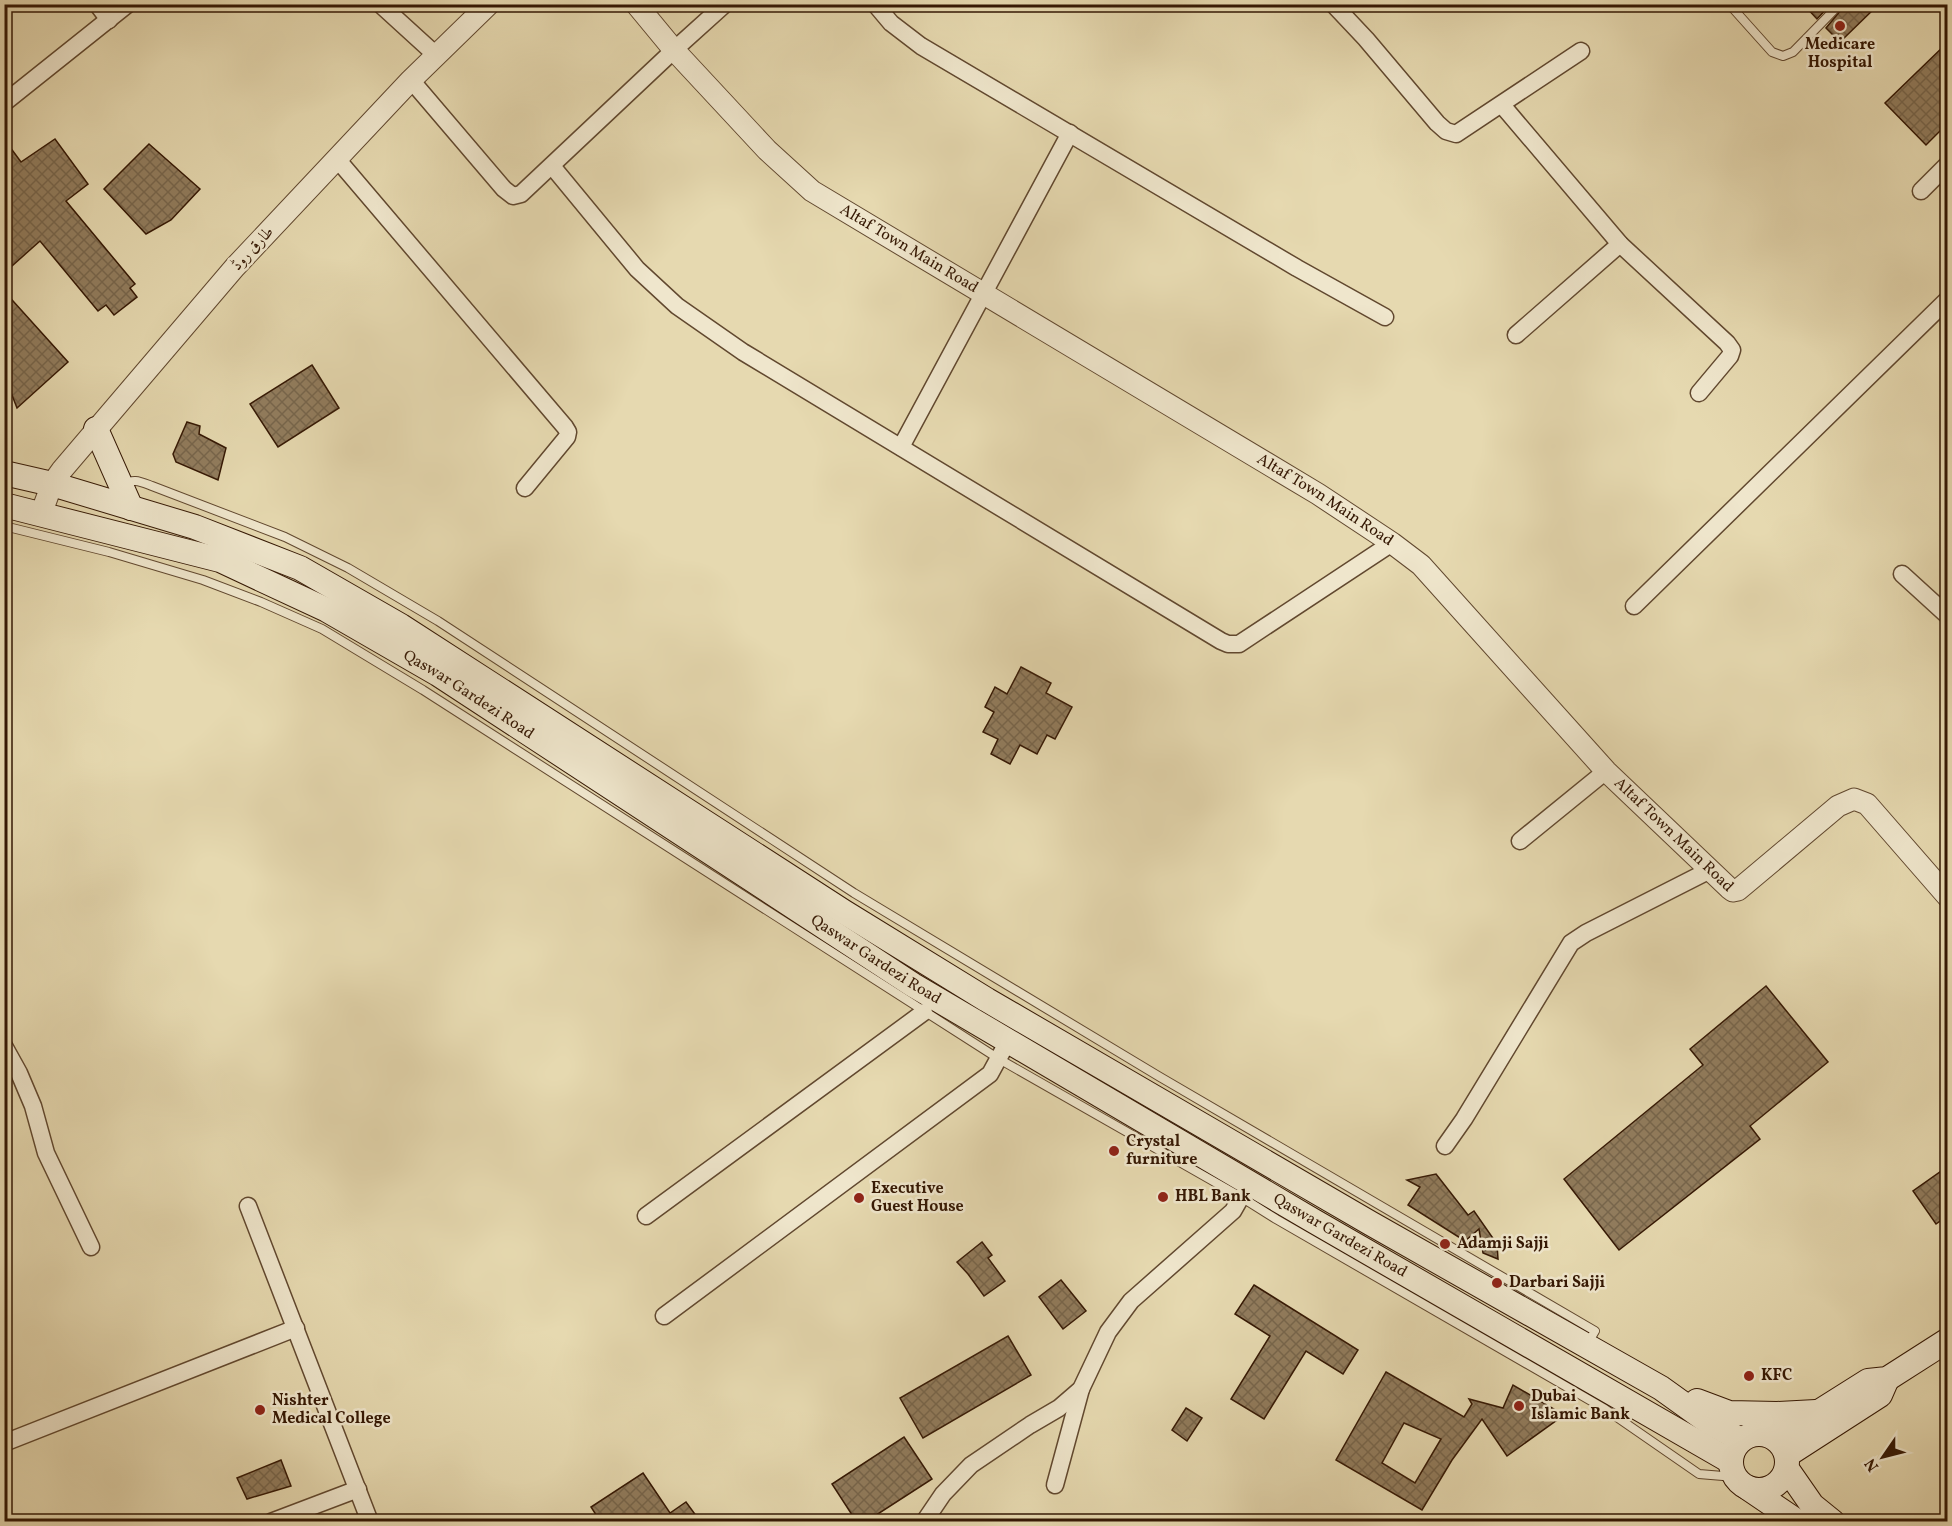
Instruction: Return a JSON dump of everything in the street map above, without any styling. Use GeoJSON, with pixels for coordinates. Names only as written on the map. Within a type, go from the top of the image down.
{"type":"FeatureCollection","features":[{"type":"Feature","properties":{"kind":"main road"},"geometry":{"type":"LineString","coordinates":[[96,429],[131,508]]}},
{"type":"Feature","properties":{"kind":"main road"},"geometry":{"type":"LineString","coordinates":[[4,473],[51,484],[195,527],[300,568],[401,626],[1370,1223],[1660,1388],[1707,1421],[1757,1490],[1776,1485],[1783,1478],[1783,1454],[1820,1412],[1868,1381],[1887,1379],[1947,1340]]}},
{"type":"Feature","properties":{"kind":"main road","name":"Qaswar Gardezi Road"},"geometry":{"type":"LineString","coordinates":[[4,505],[41,514],[327,610],[438,674],[904,979],[1004,1050],[1215,1173],[1739,1466],[1798,1521]]}},
{"type":"Feature","properties":{"kind":"main road"},"geometry":{"type":"LineString","coordinates":[[1783,1454],[1880,1395],[1887,1379]]}},
{"type":"Feature","properties":{"kind":"main road"},"geometry":{"type":"LineString","coordinates":[[1660,1388],[1729,1413],[1820,1412]]}},
{"type":"Feature","properties":{"kind":"main road"},"geometry":{"type":"LineString","coordinates":[[1739,1466],[1754,1433],[1770,1435],[1812,1505],[1833,1521]]}},
{"type":"Feature","properties":{"kind":"street"},"geometry":{"type":"LineString","coordinates":[[97,4],[109,20]]}},
{"type":"Feature","properties":{"kind":"street"},"geometry":{"type":"LineString","coordinates":[[4,103],[128,4]]}},
{"type":"Feature","properties":{"kind":"street"},"geometry":{"type":"LineString","coordinates":[[380,4],[437,56]]}},
{"type":"Feature","properties":{"kind":"street","name":"طارق روڈ"},"geometry":{"type":"LineString","coordinates":[[41,514],[51,484],[235,267],[411,80],[489,4]]}},
{"type":"Feature","properties":{"kind":"street","name":"Altaf Town Main Road"},"geometry":{"type":"LineString","coordinates":[[636,4],[674,50],[767,150],[812,191],[1318,494],[1421,565],[1606,771],[1733,891],[1738,890],[1838,806],[1854,799],[1867,804],[1947,897]]}},
{"type":"Feature","properties":{"kind":"street"},"geometry":{"type":"LineString","coordinates":[[411,80],[504,189],[513,196],[521,194],[552,166],[725,4]]}},
{"type":"Feature","properties":{"kind":"street"},"geometry":{"type":"LineString","coordinates":[[875,4],[891,23],[921,46],[1384,317]]}},
{"type":"Feature","properties":{"kind":"street"},"geometry":{"type":"LineString","coordinates":[[1333,4],[1366,39],[1437,123],[1446,131],[1456,134],[1581,51]]}},
{"type":"Feature","properties":{"kind":"street"},"geometry":{"type":"LineString","coordinates":[[1502,105],[1620,244],[1732,350],[1730,356],[1699,393]]}},
{"type":"Feature","properties":{"kind":"street"},"geometry":{"type":"LineString","coordinates":[[901,447],[1070,133]]}},
{"type":"Feature","properties":{"kind":"street"},"geometry":{"type":"LineString","coordinates":[[337,159],[568,432],[567,437],[525,488]]}},
{"type":"Feature","properties":{"kind":"street"},"geometry":{"type":"LineString","coordinates":[[1921,191],[1947,164]]}},
{"type":"Feature","properties":{"kind":"street"},"geometry":{"type":"LineString","coordinates":[[552,166],[637,269],[676,306],[743,352],[1221,642],[1239,644],[1392,543]]}},
{"type":"Feature","properties":{"kind":"street"},"geometry":{"type":"LineString","coordinates":[[1516,335],[1620,244]]}},
{"type":"Feature","properties":{"kind":"street"},"geometry":{"type":"LineString","coordinates":[[1634,606],[1947,299]]}},
{"type":"Feature","properties":{"kind":"street"},"geometry":{"type":"LineString","coordinates":[[1902,574],[1947,616]]}},
{"type":"Feature","properties":{"kind":"street"},"geometry":{"type":"LineString","coordinates":[[1520,841],[1606,771]]}},
{"type":"Feature","properties":{"kind":"street"},"geometry":{"type":"LineString","coordinates":[[1445,1146],[1464,1119],[1571,943],[1586,933],[1710,870]]}},
{"type":"Feature","properties":{"kind":"street"},"geometry":{"type":"LineString","coordinates":[[646,1216],[924,1012]]}},
{"type":"Feature","properties":{"kind":"street"},"geometry":{"type":"LineString","coordinates":[[4,1046],[33,1106],[46,1153],[91,1247]]}},
{"type":"Feature","properties":{"kind":"street"},"geometry":{"type":"LineString","coordinates":[[664,1316],[990,1074],[1004,1050]]}},
{"type":"Feature","properties":{"kind":"street"},"geometry":{"type":"LineString","coordinates":[[1055,1485],[1081,1389],[1108,1332],[1131,1301],[1233,1211],[1242,1197]]}},
{"type":"Feature","properties":{"kind":"street"},"geometry":{"type":"LineString","coordinates":[[248,1206],[370,1521]]}},
{"type":"Feature","properties":{"kind":"street"},"geometry":{"type":"LineString","coordinates":[[4,1443],[296,1329]]}},
{"type":"Feature","properties":{"kind":"street"},"geometry":{"type":"LineString","coordinates":[[924,1521],[943,1494],[971,1465],[1059,1408],[1081,1389]]}},
{"type":"Feature","properties":{"kind":"street"},"geometry":{"type":"LineString","coordinates":[[272,1521],[358,1489]]}},
{"type":"Feature","properties":{"kind":"lane"},"geometry":{"type":"LineString","coordinates":[[1729,4],[1772,52],[1783,56],[1793,52],[1840,4]]}},
{"type":"Feature","properties":{"kind":"lane"},"geometry":{"type":"LineString","coordinates":[[121,485],[130,480],[139,481],[285,537],[348,568],[438,621],[849,903]]}},
{"type":"Feature","properties":{"kind":"lane"},"geometry":{"type":"LineString","coordinates":[[4,526],[109,552],[218,573],[261,602],[322,629],[423,690],[924,1012],[1004,1050]]}},
{"type":"Feature","properties":{"kind":"lane"},"geometry":{"type":"LineString","coordinates":[[1215,1173],[1242,1197],[1276,1219],[1605,1409],[1700,1474],[1739,1466]]}},
{"type":"Feature","properties":{"kind":"building"},"geometry":{"type":"Polygon","coordinates":[[[1803,4],[1831,4],[1817,19],[1803,4]]]}},
{"type":"Feature","properties":{"kind":"building","name":"Medicare Hospital"},"geometry":{"type":"Polygon","coordinates":[[[1846,4],[1879,4],[1840,42],[1826,28],[1846,4]]]}},
{"type":"Feature","properties":{"kind":"building"},"geometry":{"type":"Polygon","coordinates":[[[1947,43],[1947,124],[1926,145],[1885,103],[1947,43]]]}},
{"type":"Feature","properties":{"kind":"building"},"geometry":{"type":"Polygon","coordinates":[[[4,139],[21,162],[55,139],[88,184],[66,201],[135,284],[130,288],[137,297],[114,315],[106,305],[98,311],[40,241],[4,273],[4,139]]]}},
{"type":"Feature","properties":{"kind":"building"},"geometry":{"type":"Polygon","coordinates":[[[149,144],[200,189],[171,220],[146,234],[104,189],[149,144]]]}},
{"type":"Feature","properties":{"kind":"building"},"geometry":{"type":"Polygon","coordinates":[[[4,291],[68,362],[17,408],[10,390],[4,392],[4,291]]]}},
{"type":"Feature","properties":{"kind":"building"},"geometry":{"type":"Polygon","coordinates":[[[312,365],[339,408],[278,447],[250,404],[312,365]]]}},
{"type":"Feature","properties":{"kind":"building"},"geometry":{"type":"Polygon","coordinates":[[[187,422],[200,426],[199,434],[226,448],[218,480],[176,462],[173,454],[187,422]]]}},
{"type":"Feature","properties":{"kind":"building"},"geometry":{"type":"Polygon","coordinates":[[[1021,667],[1051,683],[1046,693],[1072,707],[1055,739],[1047,735],[1037,754],[1020,745],[1010,764],[991,754],[998,739],[983,732],[994,712],[985,707],[995,687],[1007,694],[1021,667]]]}},
{"type":"Feature","properties":{"kind":"building"},"geometry":{"type":"Polygon","coordinates":[[[1766,986],[1828,1062],[1750,1126],[1760,1139],[1619,1250],[1564,1179],[1703,1065],[1690,1049],[1766,986]]]}},
{"type":"Feature","properties":{"kind":"building"},"geometry":{"type":"Polygon","coordinates":[[[1947,1167],[1947,1216],[1936,1224],[1913,1191],[1947,1167]]]}},
{"type":"Feature","properties":{"kind":"building"},"geometry":{"type":"Polygon","coordinates":[[[1436,1174],[1468,1215],[1474,1211],[1497,1244],[1498,1259],[1483,1253],[1479,1229],[1465,1241],[1408,1205],[1420,1187],[1407,1180],[1436,1174]]]}},
{"type":"Feature","properties":{"kind":"building"},"geometry":{"type":"Polygon","coordinates":[[[982,1242],[992,1255],[988,1258],[1005,1281],[984,1296],[957,1262],[982,1242]]]}},
{"type":"Feature","properties":{"kind":"building"},"geometry":{"type":"Polygon","coordinates":[[[1061,1280],[1086,1311],[1063,1329],[1039,1297],[1061,1280]]]}},
{"type":"Feature","properties":{"kind":"building"},"geometry":{"type":"Polygon","coordinates":[[[1254,1285],[1358,1350],[1343,1374],[1306,1351],[1264,1419],[1231,1399],[1270,1336],[1235,1314],[1254,1285]]]}},
{"type":"Feature","properties":{"kind":"building"},"geometry":{"type":"Polygon","coordinates":[[[1008,1336],[1031,1375],[923,1438],[900,1398],[1008,1336]]]}},
{"type":"Feature","properties":{"kind":"building"},"geometry":{"type":"Polygon","coordinates":[[[1386,1372],[1464,1417],[1472,1404],[1469,1399],[1503,1408],[1513,1385],[1564,1415],[1507,1456],[1482,1419],[1452,1460],[1422,1510],[1336,1460],[1386,1372]],[[1404,1423],[1382,1463],[1415,1483],[1441,1439],[1404,1423]]]}},
{"type":"Feature","properties":{"kind":"building"},"geometry":{"type":"Polygon","coordinates":[[[1186,1408],[1202,1418],[1187,1441],[1172,1430],[1186,1408]]]}},
{"type":"Feature","properties":{"kind":"building"},"geometry":{"type":"Polygon","coordinates":[[[904,1437],[932,1479],[867,1521],[856,1521],[832,1484],[904,1437]]]}},
{"type":"Feature","properties":{"kind":"building"},"geometry":{"type":"Polygon","coordinates":[[[281,1460],[291,1486],[247,1499],[237,1478],[281,1460]]]}},
{"type":"Feature","properties":{"kind":"building"},"geometry":{"type":"Polygon","coordinates":[[[643,1473],[670,1513],[686,1502],[700,1521],[600,1521],[591,1507],[643,1473]]]}},
{"type":"Feature","properties":{"kind":"place","name":"Medicare Hospital"},"geometry":{"type":"Point","coordinates":[1840,26]}},
{"type":"Feature","properties":{"kind":"place","name":"Crystal furniture"},"geometry":{"type":"Point","coordinates":[1114,1151]}},
{"type":"Feature","properties":{"kind":"place","name":"HBL Bank"},"geometry":{"type":"Point","coordinates":[1163,1197]}},
{"type":"Feature","properties":{"kind":"place","name":"Executive Guest House"},"geometry":{"type":"Point","coordinates":[859,1198]}},
{"type":"Feature","properties":{"kind":"place","name":"Adamji Sajji"},"geometry":{"type":"Point","coordinates":[1445,1244]}},
{"type":"Feature","properties":{"kind":"place","name":"Darbari Sajji"},"geometry":{"type":"Point","coordinates":[1497,1283]}},
{"type":"Feature","properties":{"kind":"place","name":"KFC"},"geometry":{"type":"Point","coordinates":[1749,1376]}},
{"type":"Feature","properties":{"kind":"place","name":"Dubai Islamic Bank"},"geometry":{"type":"Point","coordinates":[1519,1406]}},
{"type":"Feature","properties":{"kind":"place","name":"Nishter Medical College"},"geometry":{"type":"Point","coordinates":[260,1410]}}]}
